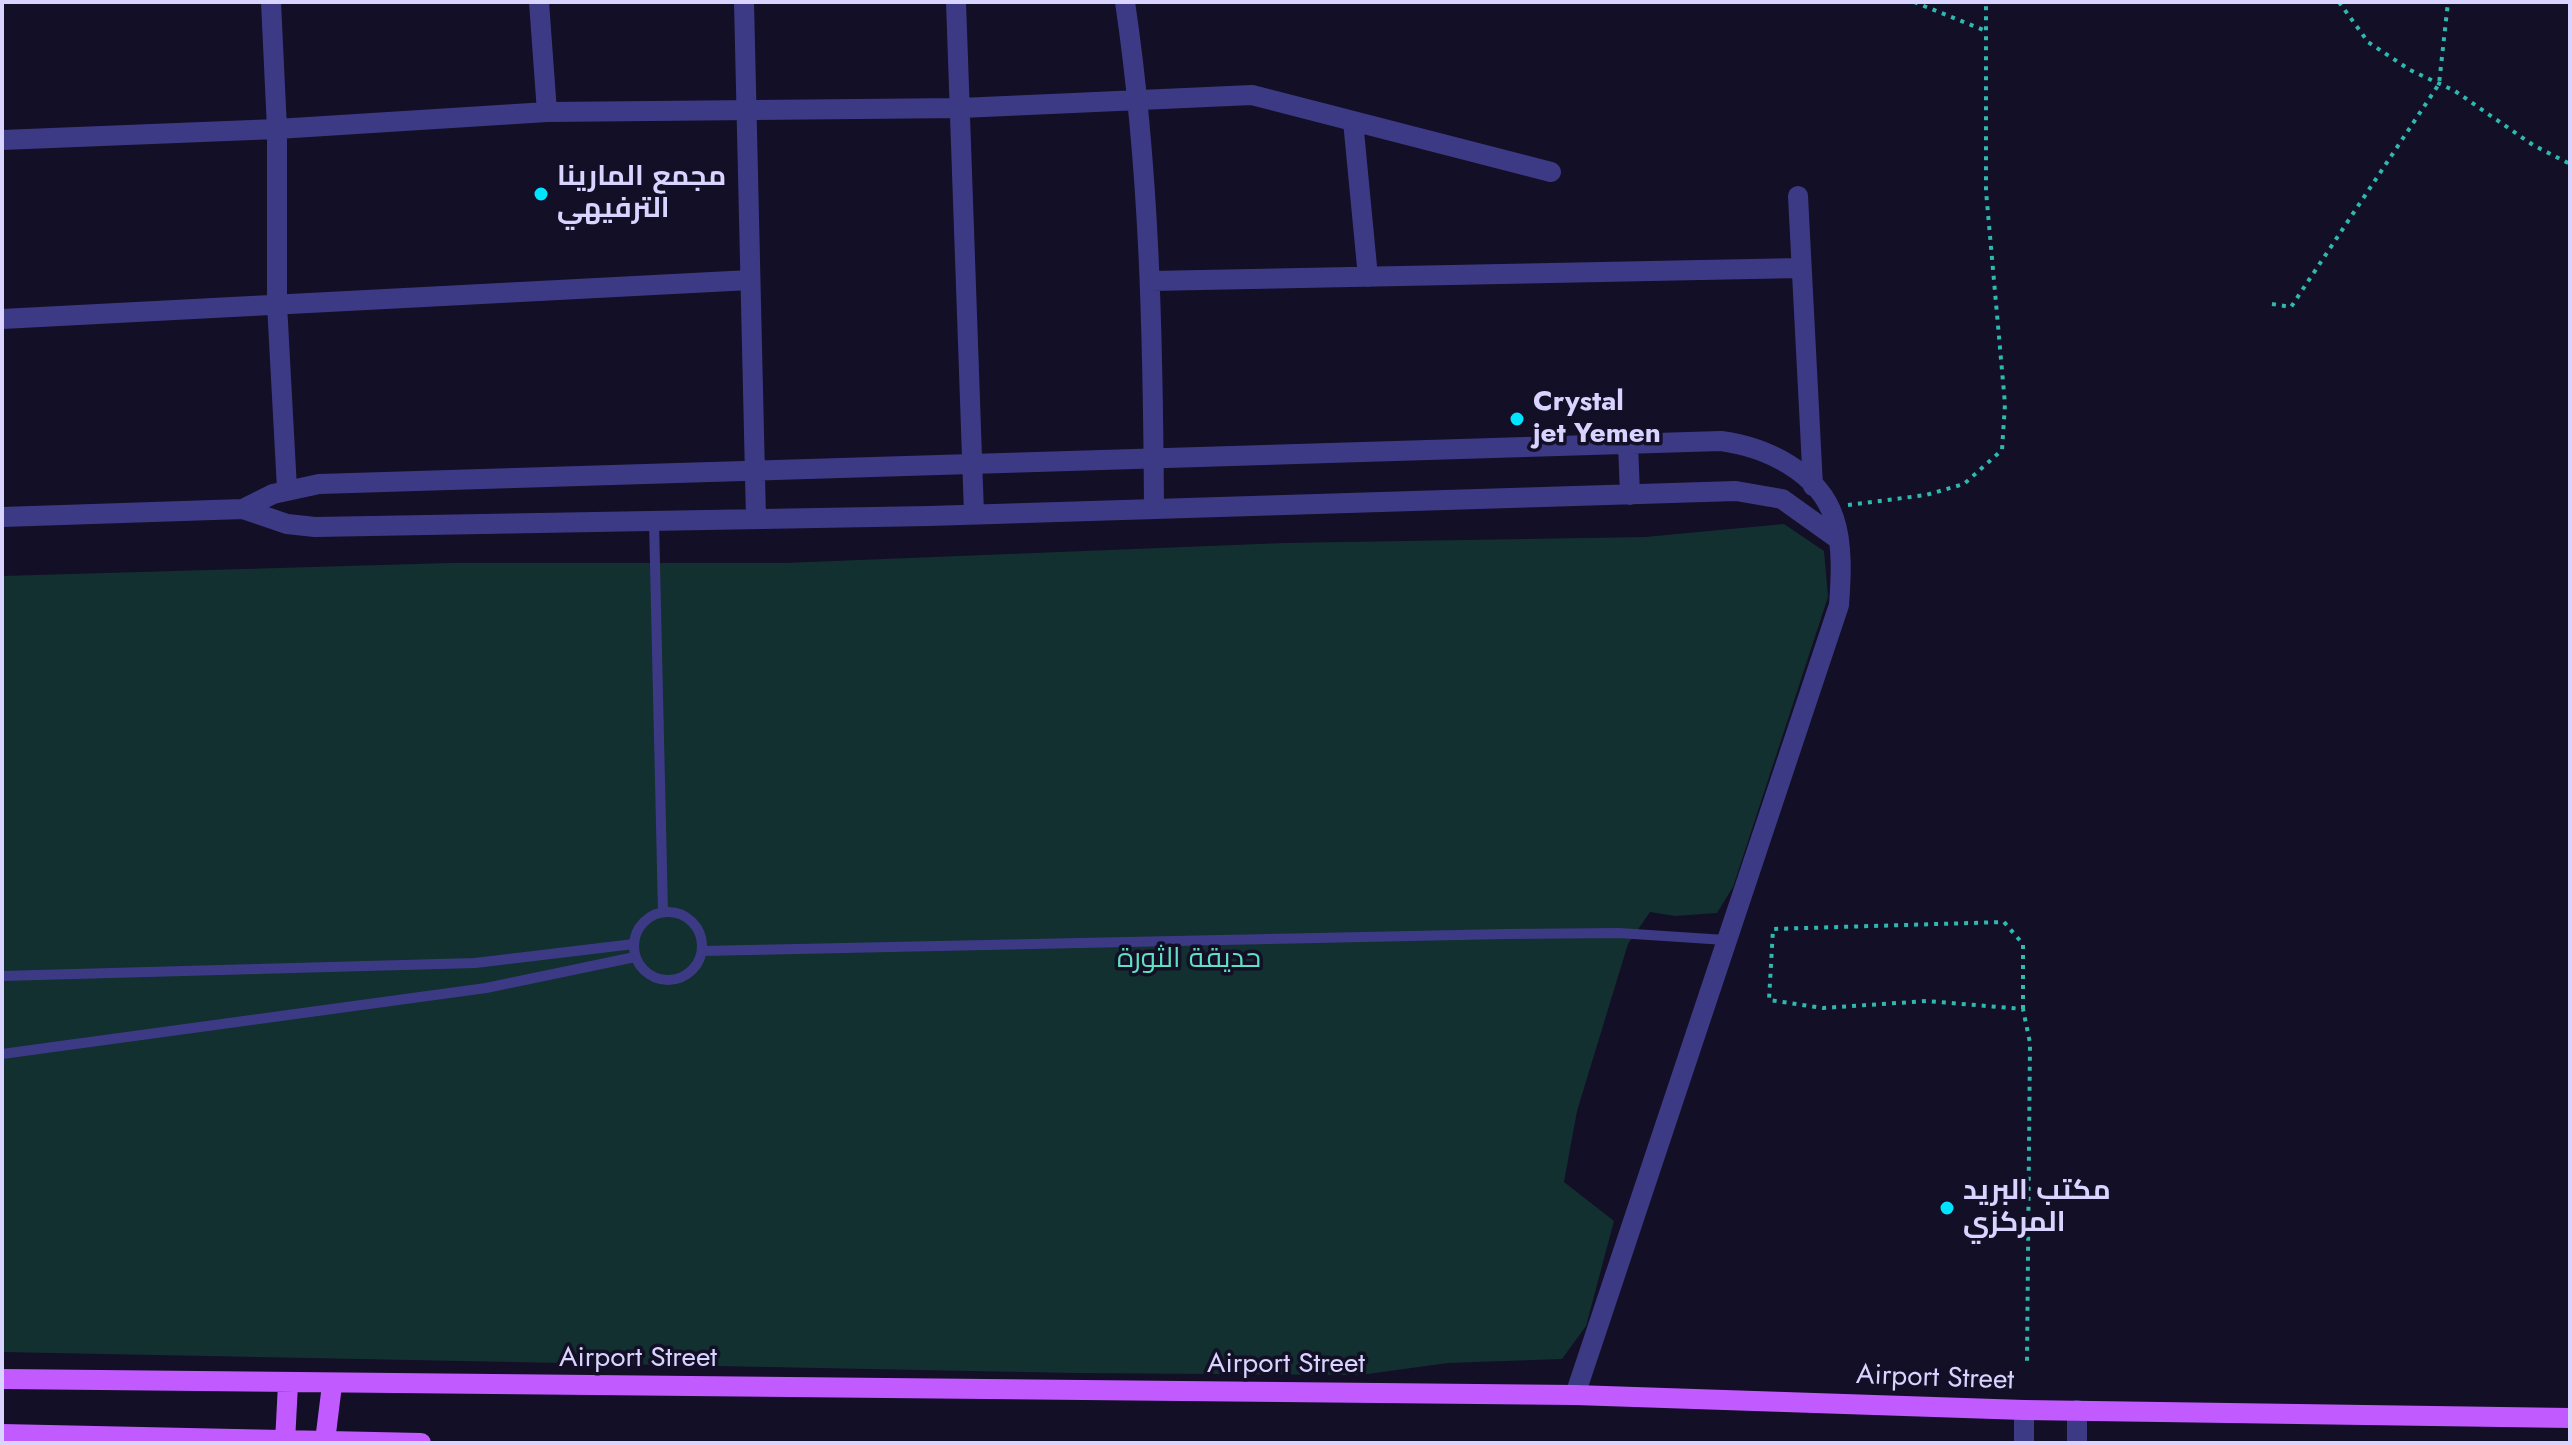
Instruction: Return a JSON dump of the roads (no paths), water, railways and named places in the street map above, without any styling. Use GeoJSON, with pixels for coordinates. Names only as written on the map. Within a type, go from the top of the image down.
{"type":"FeatureCollection","features":[{"type":"Feature","properties":{"kind":"main road","name":"Airport Street"},"geometry":{"type":"LineString","coordinates":[[2,1379],[332,1385],[1575,1395],[2024,1410],[2570,1418]]}},
{"type":"Feature","properties":{"kind":"main road"},"geometry":{"type":"LineString","coordinates":[[285,1442],[288,1384]]}},
{"type":"Feature","properties":{"kind":"main road"},"geometry":{"type":"LineString","coordinates":[[325,1442],[332,1385]]}},
{"type":"Feature","properties":{"kind":"main road"},"geometry":{"type":"LineString","coordinates":[[2,1434],[421,1443]]}},
{"type":"Feature","properties":{"kind":"street"},"geometry":{"type":"LineString","coordinates":[[271,2],[277,129],[277,304],[287,489]]}},
{"type":"Feature","properties":{"kind":"street"},"geometry":{"type":"LineString","coordinates":[[539,2],[547,112]]}},
{"type":"Feature","properties":{"kind":"street"},"geometry":{"type":"LineString","coordinates":[[744,2],[756,519]]}},
{"type":"Feature","properties":{"kind":"street"},"geometry":{"type":"LineString","coordinates":[[956,2],[974,514]]}},
{"type":"Feature","properties":{"kind":"street"},"geometry":{"type":"LineString","coordinates":[[1125,2],[1140,99],[1151,281],[1154,509]]}},
{"type":"Feature","properties":{"kind":"street"},"geometry":{"type":"LineString","coordinates":[[2,140],[277,129],[547,112],[746,107],[961,108],[1252,95],[1551,172]]}},
{"type":"Feature","properties":{"kind":"street"},"geometry":{"type":"LineString","coordinates":[[1353,121],[1368,277]]}},
{"type":"Feature","properties":{"kind":"street"},"geometry":{"type":"LineString","coordinates":[[1798,196],[1806,479]]}},
{"type":"Feature","properties":{"kind":"street"},"geometry":{"type":"LineString","coordinates":[[1151,281],[1801,268]]}},
{"type":"Feature","properties":{"kind":"street"},"geometry":{"type":"LineString","coordinates":[[2,319],[750,280]]}},
{"type":"Feature","properties":{"kind":"street"},"geometry":{"type":"LineString","coordinates":[[1628,444],[1630,495]]}},
{"type":"Feature","properties":{"kind":"street"},"geometry":{"type":"LineString","coordinates":[[243,509],[287,489],[319,484],[1628,444],[1742,444],[1772,455],[1806,479],[1830,508],[1838,539],[1840,584],[1834,627],[1725,940],[1575,1395]]}},
{"type":"Feature","properties":{"kind":"street"},"geometry":{"type":"LineString","coordinates":[[1782,499],[1806,479]]}},
{"type":"Feature","properties":{"kind":"street"},"geometry":{"type":"LineString","coordinates":[[2,517],[243,509],[287,524],[315,527],[974,514],[1736,491],[1782,499],[1838,539]]}},
{"type":"Feature","properties":{"kind":"street"},"geometry":{"type":"LineString","coordinates":[[2024,1410],[2024,1443]]}},
{"type":"Feature","properties":{"kind":"street"},"geometry":{"type":"LineString","coordinates":[[2077,1410],[2077,1443]]}},
{"type":"Feature","properties":{"kind":"lane"},"geometry":{"type":"LineString","coordinates":[[654,521],[663,912]]}},
{"type":"Feature","properties":{"kind":"lane"},"geometry":{"type":"LineString","coordinates":[[663,912],[689,919],[697,928],[702,951],[689,973],[666,981],[655,978],[635,957],[634,944],[643,923],[663,912]]}},
{"type":"Feature","properties":{"kind":"lane"},"geometry":{"type":"LineString","coordinates":[[702,951],[1505,934],[1619,933],[1725,940]]}},
{"type":"Feature","properties":{"kind":"lane"},"geometry":{"type":"LineString","coordinates":[[2,976],[475,963],[634,944]]}},
{"type":"Feature","properties":{"kind":"lane"},"geometry":{"type":"LineString","coordinates":[[2,1054],[486,988],[635,957]]}},
{"type":"Feature","properties":{"kind":"place","name":"مجمع المارينا الترفيهي"},"geometry":{"type":"Point","coordinates":[541,194]}},
{"type":"Feature","properties":{"kind":"place","name":"Crystal jet Yemen"},"geometry":{"type":"Point","coordinates":[1517,419]}},
{"type":"Feature","properties":{"kind":"place","name":"مكتب البريد المركزي"},"geometry":{"type":"Point","coordinates":[1947,1208]}},
{"type":"Feature","properties":{"kind":"park label","name":"حديقة الثورة"},"geometry":{"type":"Point","coordinates":[1189,960]}}]}
